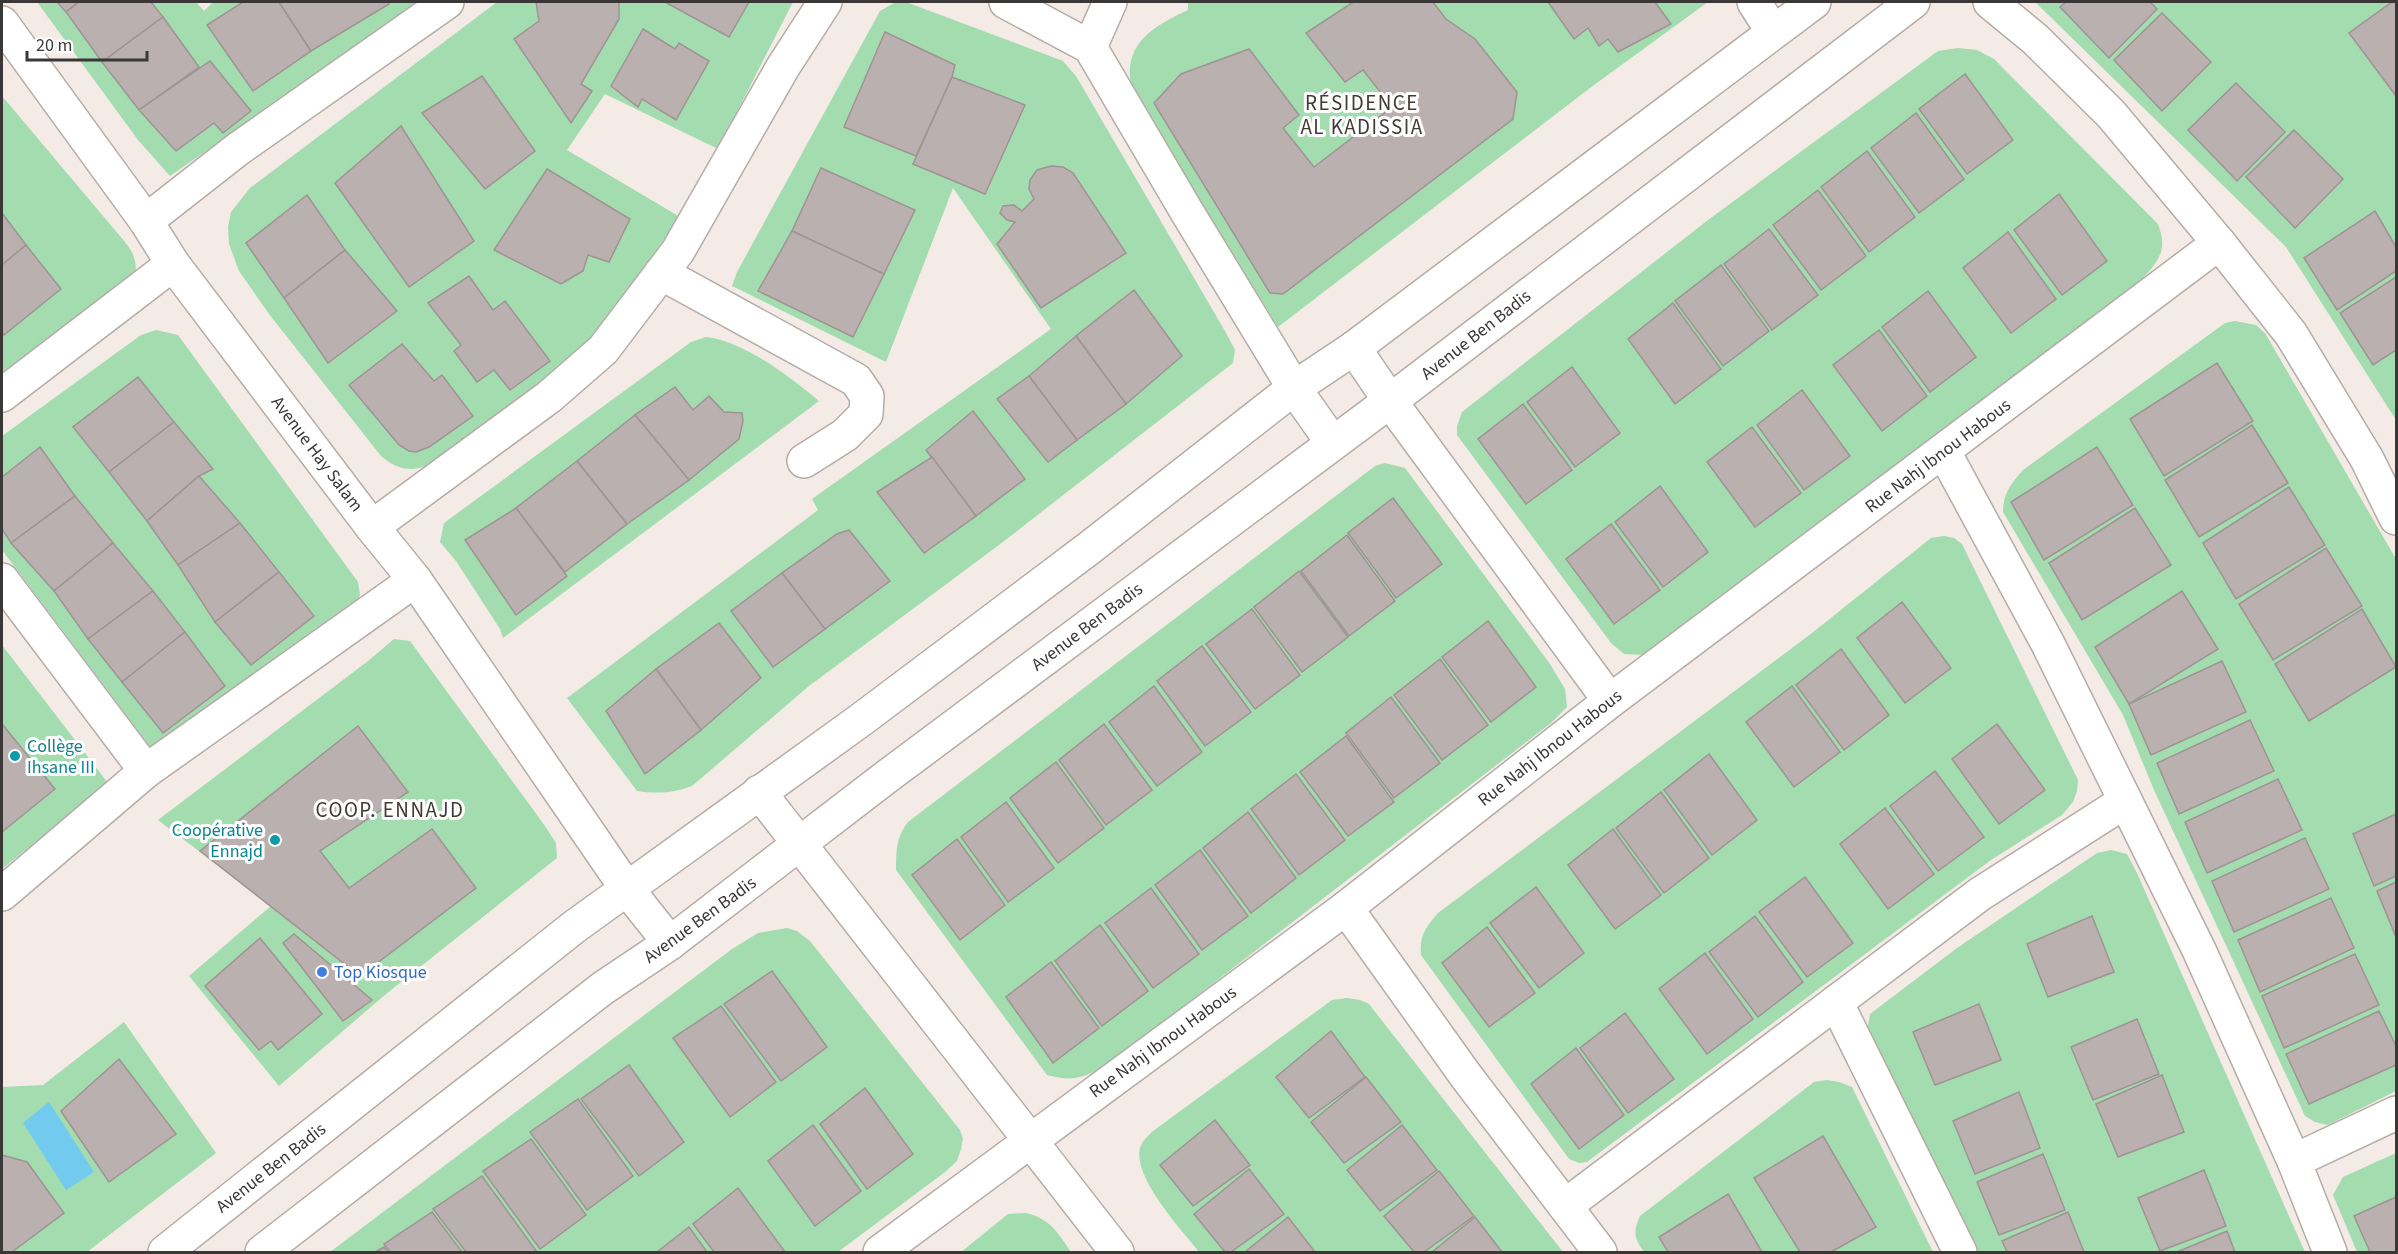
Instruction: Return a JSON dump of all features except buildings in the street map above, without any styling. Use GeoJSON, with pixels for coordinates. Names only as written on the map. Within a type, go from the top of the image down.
{"type":"FeatureCollection","features":[{"type":"Feature","properties":{"kind":"street"},"geometry":{"type":"LineString","coordinates":[[146,221],[238,149],[447,2]]}},
{"type":"Feature","properties":{"kind":"street"},"geometry":{"type":"LineString","coordinates":[[372,527],[549,397],[603,350],[678,251],[783,67],[825,2]]}},
{"type":"Feature","properties":{"kind":"street"},"geometry":{"type":"LineString","coordinates":[[1006,2],[1090,46],[1294,388],[1332,442]]}},
{"type":"Feature","properties":{"kind":"street"},"geometry":{"type":"LineString","coordinates":[[1090,46],[1110,2]]}},
{"type":"Feature","properties":{"kind":"street"},"geometry":{"type":"LineString","coordinates":[[1754,2],[1773,32]]}},
{"type":"Feature","properties":{"kind":"street","name":"Avenue Ben Badis"},"geometry":{"type":"LineString","coordinates":[[165,1252],[565,934],[872,712],[1088,549],[1294,388],[1354,348],[1814,2]]}},
{"type":"Feature","properties":{"kind":"street","name":"Avenue Ben Badis"},"geometry":{"type":"LineString","coordinates":[[262,1252],[603,988],[670,943],[885,778],[1332,442],[1390,401],[1913,2]]}},
{"type":"Feature","properties":{"kind":"street"},"geometry":{"type":"LineString","coordinates":[[1990,2],[2035,39],[2111,114],[2219,243],[2291,334],[2367,459],[2397,518]]}},
{"type":"Feature","properties":{"kind":"street","name":"Avenue Hay Salam"},"geometry":{"type":"LineString","coordinates":[[2,23],[146,221],[173,264],[372,527],[415,580],[627,889],[670,943]]}},
{"type":"Feature","properties":{"kind":"street","name":"Rue Nahj Ibnou Habous"},"geometry":{"type":"LineString","coordinates":[[880,1252],[1346,908],[1610,701],[2219,243]]}},
{"type":"Feature","properties":{"kind":"street"},"geometry":{"type":"LineString","coordinates":[[2,395],[173,264]]}},
{"type":"Feature","properties":{"kind":"street"},"geometry":{"type":"LineString","coordinates":[[661,273],[856,380],[867,396],[866,414],[845,435],[804,461]]}},
{"type":"Feature","properties":{"kind":"street"},"geometry":{"type":"LineString","coordinates":[[1354,348],[1390,401],[1610,701]]}},
{"type":"Feature","properties":{"kind":"street"},"geometry":{"type":"LineString","coordinates":[[1944,452],[2048,644],[2199,950],[2294,1161],[2330,1252]]}},
{"type":"Feature","properties":{"kind":"street"},"geometry":{"type":"LineString","coordinates":[[2,580],[146,771]]}},
{"type":"Feature","properties":{"kind":"street"},"geometry":{"type":"LineString","coordinates":[[2,894],[146,771],[415,580]]}},
{"type":"Feature","properties":{"kind":"street"},"geometry":{"type":"LineString","coordinates":[[759,792],[1117,1252]]}},
{"type":"Feature","properties":{"kind":"street"},"geometry":{"type":"LineString","coordinates":[[1565,1206],[1980,894],[2124,802]]}},
{"type":"Feature","properties":{"kind":"street"},"geometry":{"type":"LineString","coordinates":[[1346,908],[1466,1076],[1600,1252]]}},
{"type":"Feature","properties":{"kind":"street"},"geometry":{"type":"LineString","coordinates":[[1836,1002],[1960,1252]]}},
{"type":"Feature","properties":{"kind":"street"},"geometry":{"type":"LineString","coordinates":[[2294,1161],[2397,1113]]}},
{"type":"Feature","properties":{"kind":"green space"},"geometry":{"type":"Polygon","coordinates":[[[37,2],[196,2],[204,11],[213,2],[422,2],[170,176],[138,140],[37,2]]]}},
{"type":"Feature","properties":{"kind":"green space"},"geometry":{"type":"Polygon","coordinates":[[[497,2],[793,2],[718,149],[605,94],[567,150],[680,217],[587,348],[443,458],[426,466],[404,468],[381,456],[269,314],[239,271],[229,244],[228,227],[231,212],[250,188],[497,2]]]}},
{"type":"Feature","properties":{"kind":"green space"},"geometry":{"type":"Polygon","coordinates":[[[906,2],[1063,61],[1076,76],[1225,331],[1235,350],[1233,363],[999,545],[809,686],[692,786],[665,792],[637,791],[567,698],[818,510],[812,499],[1051,329],[953,188],[886,362],[732,286],[737,272],[880,11],[894,3],[906,2]]]}},
{"type":"Feature","properties":{"kind":"green space"},"geometry":{"type":"Polygon","coordinates":[[[1188,2],[1708,2],[1594,85],[1278,327],[1140,105],[1130,78],[1130,64],[1139,43],[1156,27],[1188,10],[1188,2]]]}},
{"type":"Feature","properties":{"kind":"green space"},"geometry":{"type":"Polygon","coordinates":[[[2035,2],[2396,2],[2396,420],[2286,247],[2035,2]]]}},
{"type":"Feature","properties":{"kind":"green space"},"geometry":{"type":"Polygon","coordinates":[[[1958,48],[1977,50],[1994,59],[2158,224],[2162,245],[2156,262],[2139,282],[2086,327],[1647,655],[1624,654],[1611,643],[1457,435],[1457,426],[1462,412],[1708,220],[1938,51],[1958,48]]]}},
{"type":"Feature","properties":{"kind":"green space"},"geometry":{"type":"Polygon","coordinates":[[[2,96],[128,246],[135,259],[136,272],[2,372],[2,96]]]}},
{"type":"Feature","properties":{"kind":"green space"},"geometry":{"type":"Polygon","coordinates":[[[2235,321],[2256,325],[2265,333],[2396,559],[2396,1091],[2328,1125],[2315,1122],[2305,1116],[2154,790],[2123,715],[2003,512],[2008,489],[2023,470],[2225,323],[2235,321]]]}},
{"type":"Feature","properties":{"kind":"green space"},"geometry":{"type":"Polygon","coordinates":[[[156,330],[178,335],[358,582],[360,595],[356,607],[157,750],[150,747],[2,550],[2,436],[141,335],[156,330]]]}},
{"type":"Feature","properties":{"kind":"green space"},"geometry":{"type":"Polygon","coordinates":[[[706,337],[736,345],[766,361],[819,401],[503,638],[500,629],[456,561],[440,542],[444,523],[691,342],[706,337]]]}},
{"type":"Feature","properties":{"kind":"green space"},"geometry":{"type":"Polygon","coordinates":[[[1385,463],[1405,468],[1550,664],[1565,689],[1567,707],[1551,723],[1106,1066],[1077,1078],[1047,1075],[896,870],[901,833],[908,822],[1375,466],[1385,463]]]}},
{"type":"Feature","properties":{"kind":"green space"},"geometry":{"type":"Polygon","coordinates":[[[1944,536],[1954,538],[1962,544],[2078,780],[2073,802],[2062,815],[1991,860],[1587,1162],[1579,1163],[1569,1159],[1421,955],[1422,937],[1427,927],[1438,913],[1812,633],[1931,538],[1944,536]]]}},
{"type":"Feature","properties":{"kind":"green space"},"geometry":{"type":"Polygon","coordinates":[[[394,639],[410,641],[545,826],[556,843],[557,858],[386,994],[279,1086],[189,976],[271,906],[158,820],[394,639]]]}},
{"type":"Feature","properties":{"kind":"green space"},"geometry":{"type":"Polygon","coordinates":[[[2,645],[108,783],[2,869],[2,645]]]}},
{"type":"Feature","properties":{"kind":"green space"},"geometry":{"type":"Polygon","coordinates":[[[2111,850],[2127,854],[2137,873],[2305,1252],[1976,1252],[1867,1031],[1870,1014],[1957,948],[2097,853],[2111,850]]]}},
{"type":"Feature","properties":{"kind":"green space"},"geometry":{"type":"Polygon","coordinates":[[[787,928],[797,931],[810,941],[960,1130],[963,1139],[957,1161],[945,1172],[838,1252],[330,1252],[732,949],[758,933],[787,928]]]}},
{"type":"Feature","properties":{"kind":"green space"},"geometry":{"type":"Polygon","coordinates":[[[1347,998],[1369,1004],[1563,1252],[1199,1252],[1149,1186],[1139,1157],[1142,1143],[1153,1131],[1332,1000],[1347,998]]]}},
{"type":"Feature","properties":{"kind":"green space"},"geometry":{"type":"Polygon","coordinates":[[[124,1022],[216,1153],[87,1252],[2,1252],[2,1087],[43,1085],[124,1022]]]}},
{"type":"Feature","properties":{"kind":"green space"},"geometry":{"type":"Polygon","coordinates":[[[1827,1080],[1852,1087],[1933,1252],[1644,1252],[1636,1235],[1636,1226],[1640,1216],[1814,1082],[1827,1080]]]}},
{"type":"Feature","properties":{"kind":"green space"},"geometry":{"type":"Polygon","coordinates":[[[2396,1153],[2396,1252],[2357,1252],[2333,1195],[2343,1177],[2396,1153]]]}},
{"type":"Feature","properties":{"kind":"green space"},"geometry":{"type":"Polygon","coordinates":[[[1026,1213],[1048,1223],[1071,1252],[961,1252],[1008,1214],[1026,1213]]]}},
{"type":"Feature","properties":{"kind":"water"},"geometry":{"type":"Polygon","coordinates":[[[49,1102],[94,1172],[66,1190],[23,1123],[49,1102]]]}},
{"type":"Feature","properties":{"kind":"place","name":"Collège Ihsane III"},"geometry":{"type":"Point","coordinates":[15,756]}},
{"type":"Feature","properties":{"kind":"place","name":"Coopérative Ennajd"},"geometry":{"type":"Point","coordinates":[275,840]}},
{"type":"Feature","properties":{"kind":"place","name":"Top Kiosque"},"geometry":{"type":"Point","coordinates":[322,972]}},
{"type":"Feature","properties":{"kind":"district","name":"RÉSIDENCE AL KADISSIA"},"geometry":{"type":"Point","coordinates":[1362,115]}},
{"type":"Feature","properties":{"kind":"district","name":"COOP. ENNAJD"},"geometry":{"type":"Point","coordinates":[390,810]}}]}
